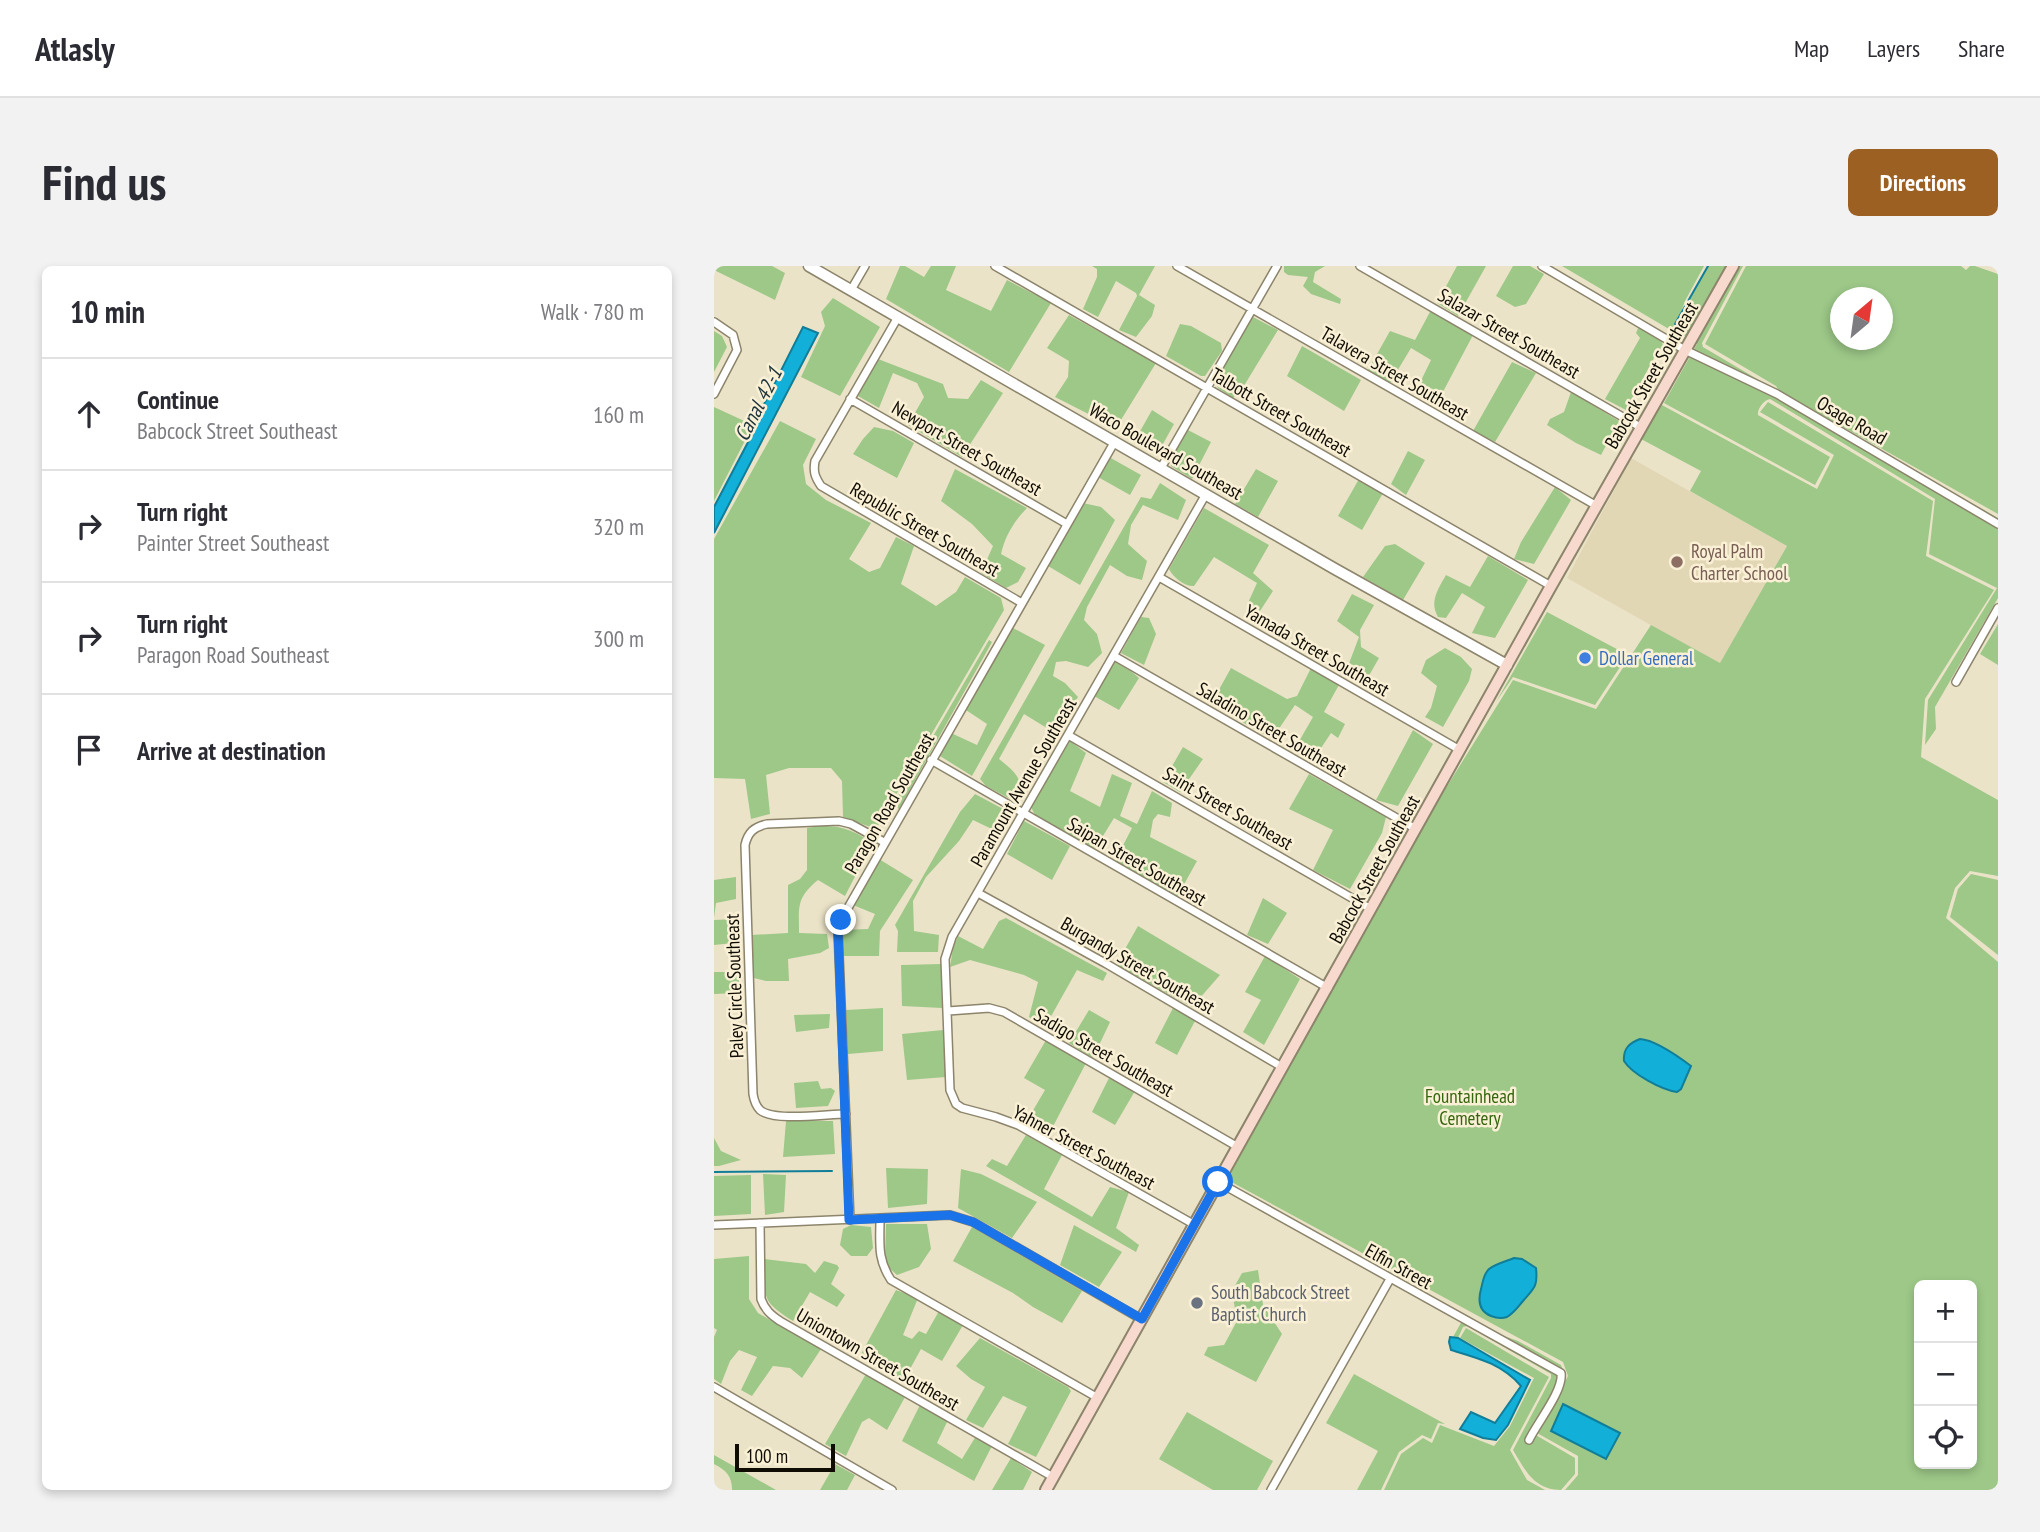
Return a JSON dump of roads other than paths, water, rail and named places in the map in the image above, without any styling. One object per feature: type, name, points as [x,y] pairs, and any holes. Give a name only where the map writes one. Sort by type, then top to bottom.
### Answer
[{"type":"main road","name":"Babcock Street Southeast","points":[[1046,1490],[1733,266]]},
{"type":"street","name":"Waco Boulevard Southeast","points":[[809,266],[1507,665]]},
{"type":"street","points":[[851,290],[865,266]]},
{"type":"street","name":"Talbott Street Southeast","points":[[995,266],[1551,586]]},
{"type":"street","name":"Talavera Street Southeast","points":[[1177,266],[1597,506]]},
{"type":"street","points":[[1161,468],[1277,266]]},
{"type":"street","name":"Salazar Street Southeast","points":[[1360,266],[1642,428]]},
{"type":"street","name":"Osage Road","points":[[1542,266],[1685,350],[1777,394],[1998,524]]},
{"type":"street","points":[[850,399],[898,317]]},
{"type":"street","points":[[714,322],[733,335],[737,349],[714,394]]},
{"type":"street","name":"Republic Street Southeast","points":[[850,399],[815,461],[813,471],[821,486],[1022,603]]},
{"type":"street","name":"Newport Street Southeast","points":[[850,399],[1068,524]]},
{"type":"street","name":"Paragon Road Southeast","points":[[849,1220],[838,931],[845,911],[884,842],[1115,441]]},
{"type":"street","name":"Paramount Avenue Southeast","points":[[956,1104],[950,1090],[945,959],[952,937],[1206,494]]},
{"type":"street","name":"Yamada Street Southeast","points":[[1159,577],[1460,750]]},
{"type":"street","points":[[1956,682],[1998,608]]},
{"type":"street","name":"Saladino Street Southeast","points":[[1114,656],[1416,829]]},
{"type":"street","name":"Saint Street Southeast","points":[[1068,735],[1371,909]]},
{"type":"street","name":"Saipan Street Southeast","points":[[931,760],[1328,988]]},
{"type":"street","name":"Paley Circle Southeast","points":[[846,1114],[774,1116],[761,1110],[755,1103],[745,845],[751,831],[758,826],[839,821],[884,842]]},
{"type":"street","name":"Burgandy Street Southeast","points":[[978,893],[1105,962],[1282,1067]]},
{"type":"street","name":"Sadigo Street Southeast","points":[[948,1011],[989,1008],[1004,1013],[1238,1147]]},
{"type":"street","name":"Yahner Street Southeast","points":[[956,1104],[1018,1125],[1195,1225]]},
{"type":"street","name":"Elfin Street","points":[[1218,1182],[1561,1373],[1562,1378],[1530,1440]]},
{"type":"street","points":[[714,1225],[950,1215],[973,1222],[1142,1319]]},
{"type":"street","points":[[880,1219],[883,1268],[891,1280],[1098,1398]]},
{"type":"street","name":"Uniontown Street Southeast","points":[[760,1223],[761,1299],[769,1313],[1053,1477]]},
{"type":"street","points":[[1271,1490],[1390,1279]]},
{"type":"street","points":[[714,1387],[892,1490]]},
{"type":"water","points":[[803,327],[818,333],[714,533],[714,507],[756,427],[755,422]]},
{"type":"water","points":[[1640,1039],[1660,1046],[1691,1066],[1681,1089],[1677,1092],[1664,1088],[1648,1081],[1628,1066],[1624,1061],[1626,1050]]},
{"type":"water","points":[[1514,1258],[1522,1259],[1536,1268],[1534,1287],[1518,1308],[1507,1317],[1491,1316],[1484,1311],[1479,1301],[1484,1276],[1492,1267]]},
{"type":"water","points":[[1450,1337],[1458,1338],[1530,1380],[1508,1425],[1496,1440],[1460,1429],[1471,1412],[1495,1423],[1521,1386],[1498,1367],[1451,1350]]},
{"type":"water","points":[[1563,1404],[1620,1433],[1606,1459],[1551,1431]]},
{"type":"waterway","points":[[1675,324],[1708,266]]},
{"type":"waterway","points":[[714,1172],[832,1171]]},
{"type":"place","name":"Royal Palm Charter School","points":[[1677,562]]},
{"type":"place","name":"Dollar General","points":[[1585,658]]},
{"type":"place","name":"South Babcock Street Baptist Church","points":[[1197,1303]]},
{"type":"water label","name":"Canal 42-1","points":[[758,404]]},
{"type":"park label","name":"Fountainhead Cemetery","points":[[1470,1107]]}]
